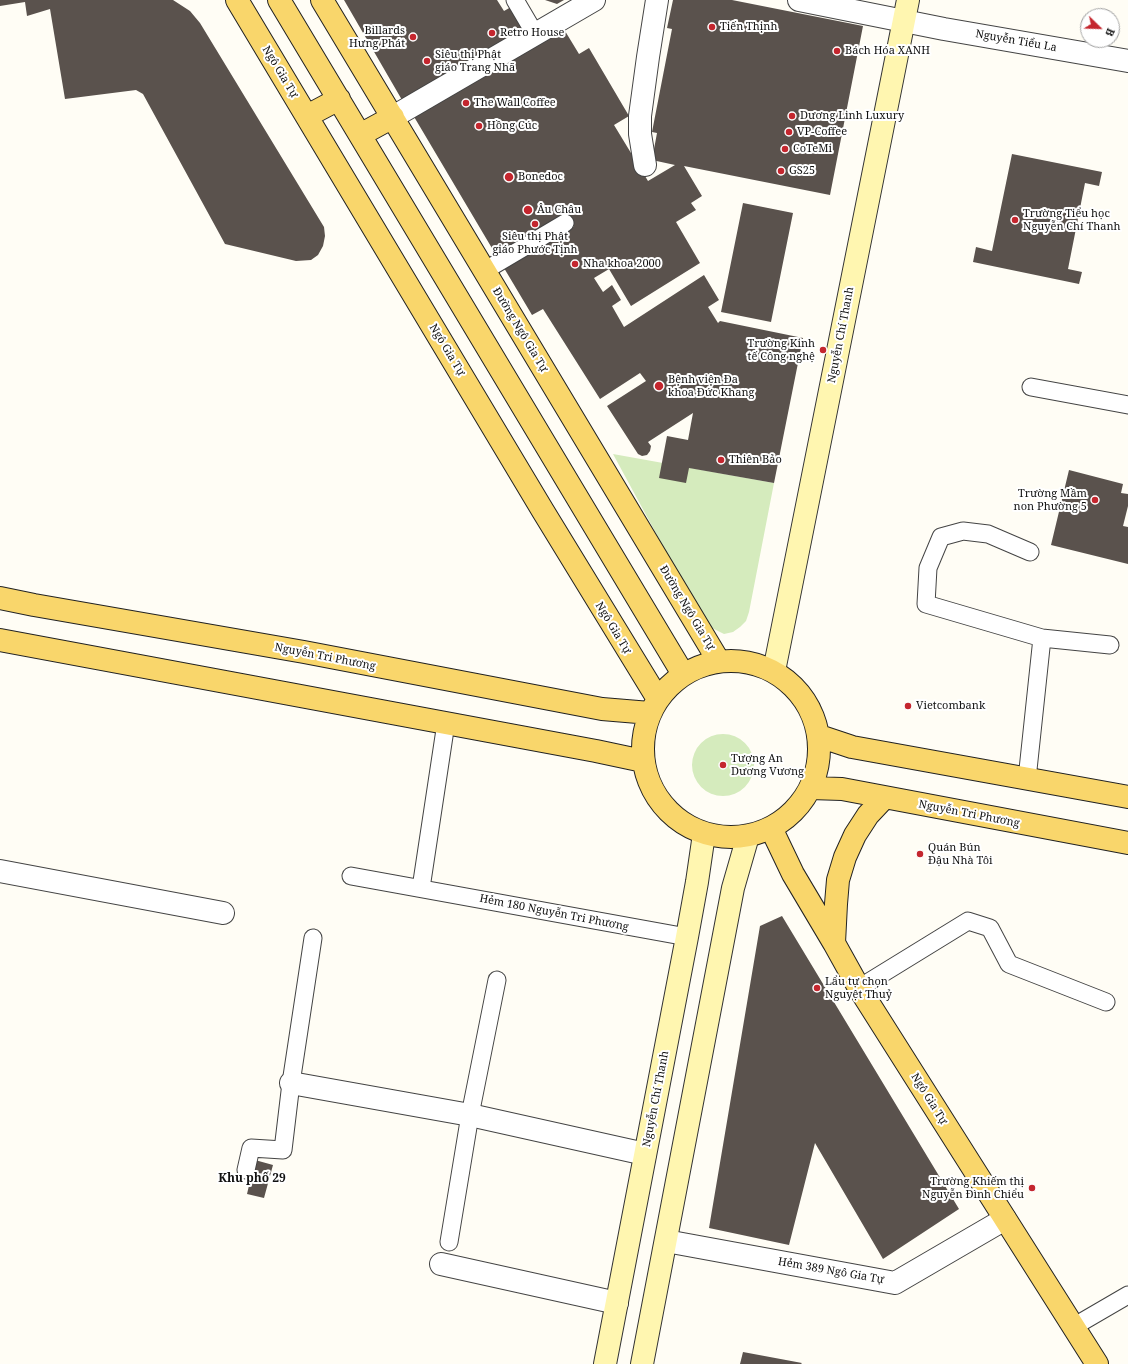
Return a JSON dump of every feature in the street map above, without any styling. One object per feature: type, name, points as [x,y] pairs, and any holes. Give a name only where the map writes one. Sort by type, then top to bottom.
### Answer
[{"type":"main road","name":"Ngô Gia Tự","points":[[237,0],[555,531],[654,706]]},
{"type":"main road","points":[[279,0],[683,674]]},
{"type":"main road","name":"Đường Ngô Gia Tự","points":[[322,0],[718,660]]},
{"type":"main road","name":"Nguyễn Chí Thanh","points":[[774,671],[906,10]]},
{"type":"main road","points":[[307,116],[339,99]]},
{"type":"main road","points":[[360,135],[392,117]]},
{"type":"main road","name":"Nguyễn Tri Phương","points":[[0,598],[304,652],[602,709],[654,706]]},
{"type":"main road","points":[[0,640],[643,761]]},
{"type":"main road","points":[[718,660],[748,662],[765,666],[774,671],[791,683],[804,698],[814,716],[818,736],[818,762],[810,788],[793,812],[786,819],[771,828],[748,836],[722,837],[704,834],[682,823],[663,806],[650,785],[643,761],[643,737],[654,706],[671,684],[696,666],[718,660]]},
{"type":"main road","points":[[818,736],[852,747],[1128,797]]},
{"type":"main road","name":"Nguyễn Tri Phương","points":[[810,788],[842,789],[1128,844]]},
{"type":"main road","points":[[834,943],[838,880],[845,857],[855,835],[868,815],[884,798]]},
{"type":"main road","name":"Ngô Gia Tự","points":[[771,828],[793,874],[859,988],[1097,1364]]},
{"type":"main road","name":"Nguyễn Chí Thanh","points":[[605,1364],[687,938],[704,834]]},
{"type":"main road","points":[[642,1364],[733,888],[748,836]]},
{"type":"street","points":[[392,117],[594,0]]},
{"type":"street","points":[[645,165],[640,134],[640,116],[657,0]]},
{"type":"street","name":"Nguyễn Tiểu La","points":[[799,0],[906,10],[1128,61]]},
{"type":"street","points":[[0,871],[223,913]]},
{"type":"street","points":[[291,1083],[470,1115],[645,1154]]},
{"type":"street","name":"Hẻm 389 Ngô Gia Tự","points":[[666,1240],[895,1283],[1005,1219]]},
{"type":"street","points":[[441,1264],[617,1303]]},
{"type":"lane","points":[[515,0],[535,34]]},
{"type":"lane","points":[[484,271],[565,223]]},
{"type":"lane","points":[[1031,387],[1128,405]]},
{"type":"lane","points":[[1030,552],[988,534],[962,531],[941,537],[928,568],[926,604],[1042,638],[1110,645]]},
{"type":"lane","points":[[1027,779],[1042,638]]},
{"type":"lane","points":[[421,888],[446,723]]},
{"type":"lane","name":"Hẻm 180 Nguyễn Tri Phương","points":[[351,876],[687,938]]},
{"type":"lane","points":[[859,988],[968,921],[990,928],[1009,964],[1106,1002]]},
{"type":"lane","points":[[246,1170],[251,1148],[283,1150],[291,1083],[313,938]]},
{"type":"lane","points":[[449,1242],[470,1115],[497,980]]},
{"type":"lane","points":[[1074,1327],[1128,1295]]},
{"type":"green space","points":[[613,454],[774,483],[749,612],[746,621],[733,632],[724,634],[712,628],[703,620]]},
{"type":"green space","points":[[723,734],[735,736],[745,743],[752,753],[754,765],[752,777],[745,787],[735,794],[723,796],[711,794],[701,787],[694,777],[692,765],[694,753],[701,743],[711,736]]},
{"type":"building","points":[[0,0],[173,0],[190,11],[200,23],[324,227],[325,236],[323,246],[318,255],[311,260],[296,261],[225,244],[143,94],[136,90],[65,99],[50,9],[27,16],[25,2],[0,6]]},
{"type":"building","points":[[344,0],[497,0],[504,11],[511,7],[523,28],[402,100]]},
{"type":"building","points":[[545,0],[564,0],[557,4]]},
{"type":"building","points":[[673,0],[732,0],[863,26],[830,195],[684,166],[702,196],[691,203],[696,210],[676,222],[700,263],[631,306],[609,269],[594,278],[603,292],[612,285],[621,300],[612,306],[624,327],[704,275],[719,300],[708,307],[718,323],[720,321],[803,338],[774,483],[689,468],[686,483],[659,478],[667,436],[688,440],[693,413],[648,442],[651,446],[647,455],[642,456],[638,454],[607,406],[646,381],[640,373],[600,399],[543,309],[532,315],[504,268],[574,226],[567,213],[496,255],[413,115],[562,26],[579,54],[589,48],[629,116],[614,125],[648,181],[675,165],[652,160],[657,133],[652,132],[672,29],[667,28]]},
{"type":"building","points":[[1012,154],[1102,172],[1099,186],[1085,183],[1068,269],[1082,272],[1079,284],[973,262],[976,247],[992,251]]},
{"type":"building","points":[[743,203],[793,213],[771,322],[721,312]]},
{"type":"building","name":"Trường Mầm non Phường 5","points":[[1069,470],[1123,484],[1121,493],[1128,494],[1128,506],[1123,526],[1128,527],[1128,564],[1051,545]]},
{"type":"building","points":[[782,916],[959,1209],[883,1259],[815,1143],[789,1245],[709,1228],[760,926]]},
{"type":"building","points":[[255,1160],[273,1165],[264,1198],[247,1194]]},
{"type":"building","points":[[743,1352],[802,1363],[740,1364]]},
{"type":"place","name":"Tiến Thịnh","points":[[712,27]]},
{"type":"place","name":"Retro House","points":[[492,33]]},
{"type":"place","name":"Billards Hưng Phát","points":[[413,37]]},
{"type":"place","name":"Bách Hóa XANH","points":[[837,51]]},
{"type":"place","name":"Siêu thị Phật giáo Trang Nhã","points":[[427,61]]},
{"type":"place","name":"The Wall Coffee","points":[[466,103]]},
{"type":"place","name":"Dương Linh Luxury","points":[[792,116]]},
{"type":"place","name":"Hồng Cúc","points":[[479,126]]},
{"type":"place","name":"VP-Coffee","points":[[789,132]]},
{"type":"place","name":"CoTeMi","points":[[785,149]]},
{"type":"place","name":"GS25","points":[[781,171]]},
{"type":"place","name":"Bonedoc","points":[[509,177]]},
{"type":"place","name":"Âu Châu","points":[[528,210]]},
{"type":"place","name":"Trường Tiểu học Nguyễn Chí Thanh","points":[[1015,220]]},
{"type":"place","name":"Siêu thị Phật giáo Phước Tịnh","points":[[535,224]]},
{"type":"place","name":"Nha khoa 2000","points":[[575,264]]},
{"type":"place","name":"Trường Kinh tế Công nghệ","points":[[823,350]]},
{"type":"place","name":"Bệnh viện Đa khoa Đức Khang","points":[[659,386]]},
{"type":"place","name":"Thiên Bảo","points":[[721,460]]},
{"type":"place","name":"Trường Mầm non Phường 5","points":[[1095,500]]},
{"type":"place","name":"Vietcombank","points":[[908,706]]},
{"type":"place","name":"Tượng An Dương Vương","points":[[723,765]]},
{"type":"place","name":"Quán Bún Đậu Nhà Tôi","points":[[920,854]]},
{"type":"place","name":"Lẩu tự chọn Nguyệt Thuỷ","points":[[817,988]]},
{"type":"place","name":"Trường Khiếm thị Nguyễn Đình Chiểu","points":[[1032,1188]]},
{"type":"district","name":"Khu phố 29","points":[[252,1179]]}]
